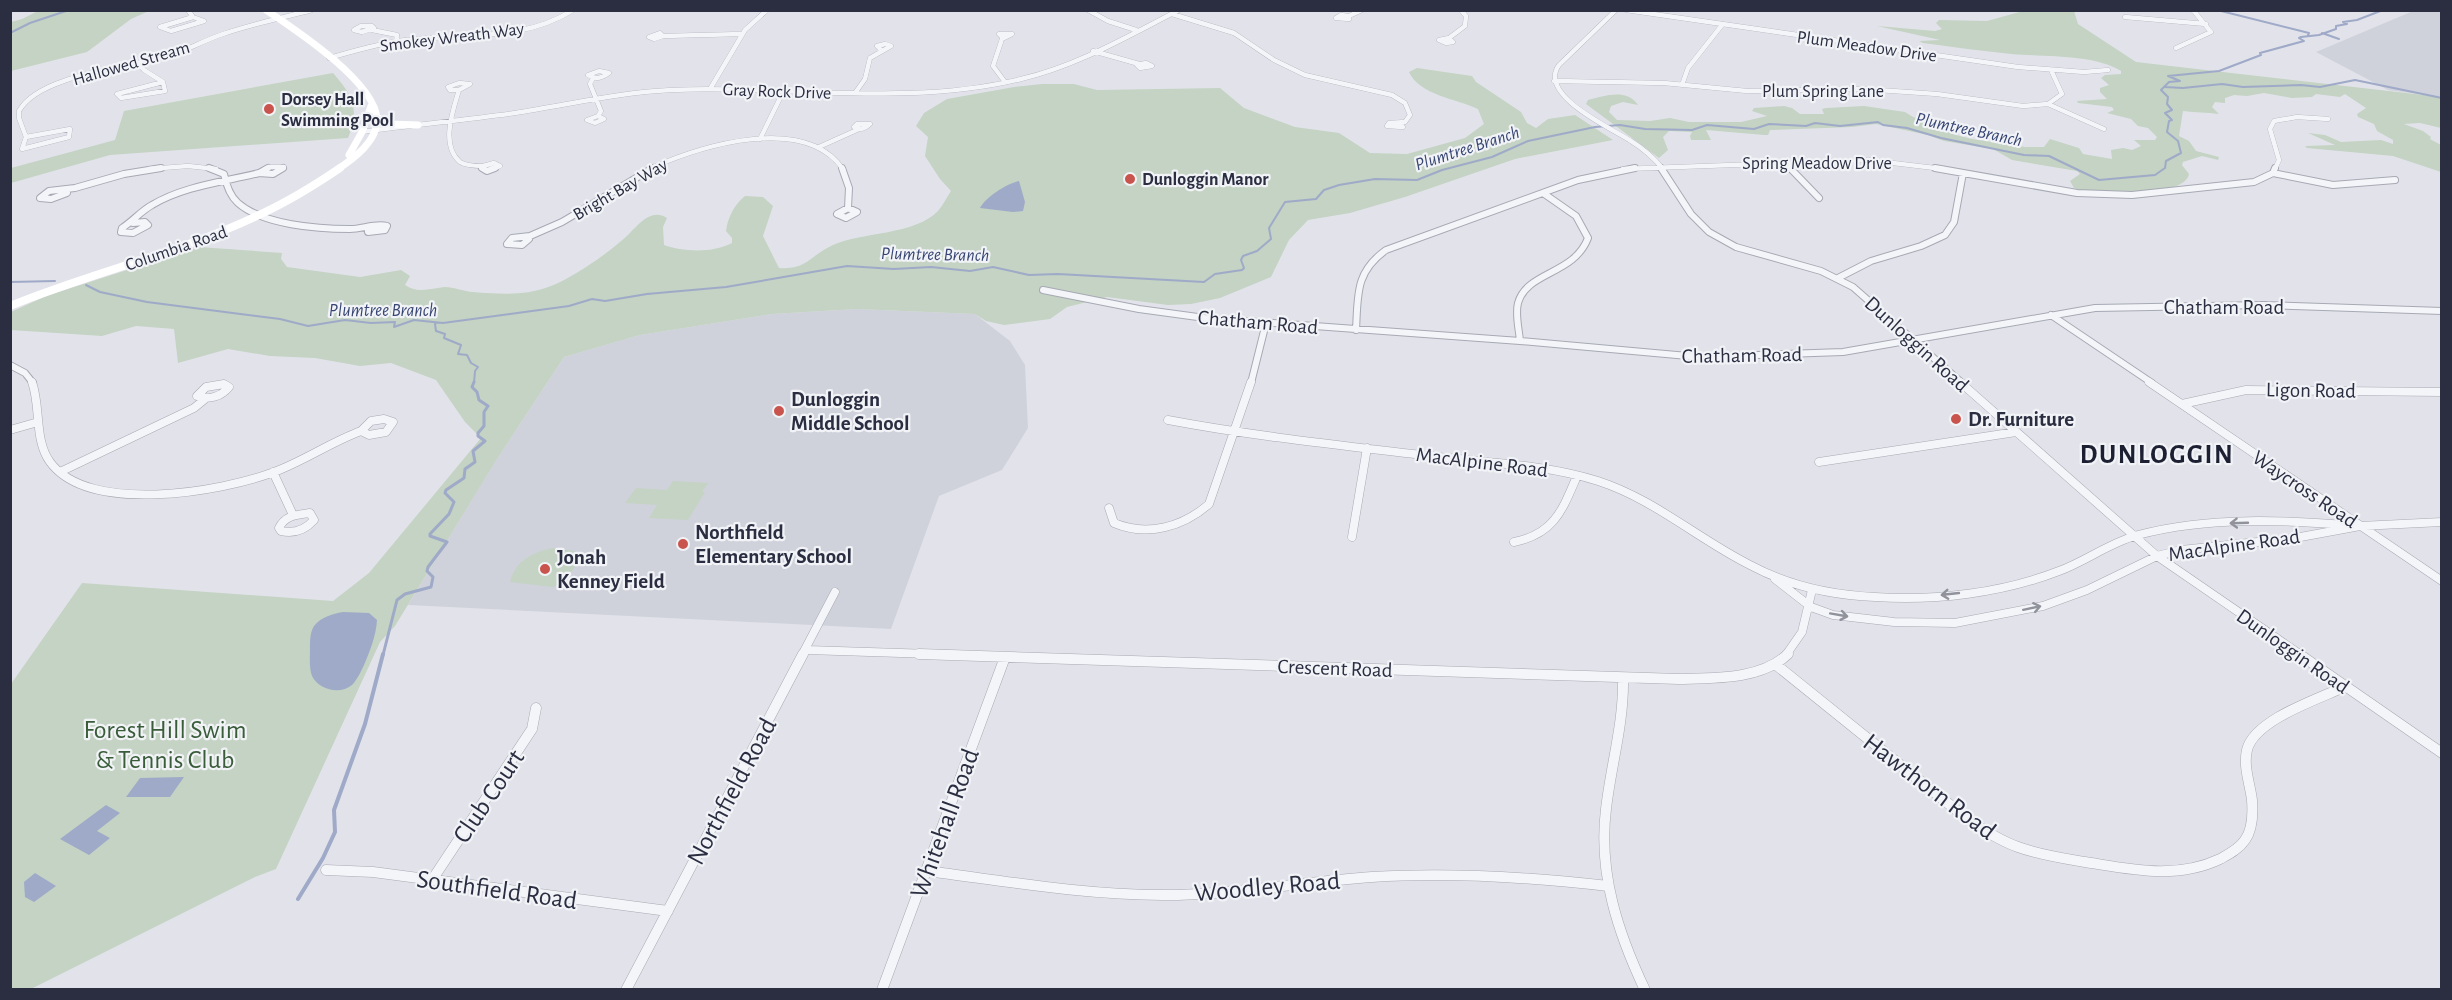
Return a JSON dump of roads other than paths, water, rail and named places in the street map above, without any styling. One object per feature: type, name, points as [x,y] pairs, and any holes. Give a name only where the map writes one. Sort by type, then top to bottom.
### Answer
[{"type":"street","points":[[188,10],[193,17],[204,21],[171,31],[160,27],[193,17]]},
{"type":"street","points":[[266,10],[360,84],[377,117],[389,124],[418,125]]},
{"type":"street","name":"Hallowed Stream","points":[[26,137],[17,115],[22,106],[31,98],[74,78],[171,55],[224,33],[312,10]]},
{"type":"street","name":"Smokey Wreath Way","points":[[329,58],[396,42],[512,31],[549,23],[573,10]]},
{"type":"street","points":[[710,89],[742,34],[767,10]]},
{"type":"street","points":[[1088,10],[1107,21],[1137,30]]},
{"type":"street","name":"Gray Rock Drive","points":[[362,132],[660,90],[937,92],[1005,82],[1042,72],[1093,51],[1179,10]]},
{"type":"street","points":[[1349,16],[1362,10]]},
{"type":"street","points":[[1449,38],[1466,22],[1466,16],[1461,10]]},
{"type":"street","points":[[1554,81],[1556,66],[1616,10]]},
{"type":"street","name":"Plum Meadow Drive","points":[[1626,10],[2051,70],[2094,72],[2108,70]]},
{"type":"street","points":[[2176,48],[2210,33],[2211,30],[2193,10]]},
{"type":"street","points":[[1172,14],[1234,33],[1274,60],[1305,75],[1392,95],[1405,103],[1410,111],[1408,120],[1400,123]]},
{"type":"street","points":[[2125,17],[2206,24]]},
{"type":"street","points":[[1682,84],[1688,68],[1722,25]]},
{"type":"street","points":[[372,30],[394,33],[397,35],[396,42]]},
{"type":"street","points":[[663,36],[742,34]]},
{"type":"street","points":[[1003,38],[992,65],[994,72],[1005,82]]},
{"type":"street","points":[[855,93],[865,79],[867,61],[881,50]]},
{"type":"street","points":[[1093,51],[1139,64]]},
{"type":"street","points":[[138,63],[144,70],[163,82],[166,86],[165,91],[121,98],[117,94],[163,82]]},
{"type":"street","points":[[2048,104],[2062,94],[2051,70]]},
{"type":"street","points":[[593,78],[590,84],[601,111],[598,116]]},
{"type":"street","name":"Plum Spring Lane","points":[[1554,81],[1682,84],[1747,91],[1870,89],[1955,96],[2011,105],[2048,104]]},
{"type":"street","name":"Dunloggin Road","points":[[1554,81],[1567,97],[1602,124],[1646,152],[1660,166],[1698,224],[1713,236],[1733,246],[1817,269],[1838,278],[1860,292],[1910,340],[2157,556],[2442,753]]},
{"type":"street","points":[[459,90],[448,133],[456,158],[467,165],[483,166]]},
{"type":"street","points":[[760,139],[783,92]]},
{"type":"street","points":[[2048,104],[2104,129]]},
{"type":"street","name":"Columbia Road","points":[[333,173],[353,149],[362,132],[370,106]]},
{"type":"street","name":"Columbia Road","points":[[10,306],[55,288],[202,240],[262,215],[303,194],[333,173],[362,148],[374,131],[377,117]]},
{"type":"street","points":[[2328,119],[2287,118],[2279,119],[2270,125],[2279,160],[2274,173],[2333,185],[2395,180]]},
{"type":"street","points":[[70,129],[69,137],[22,149],[26,137],[70,129]]},
{"type":"street","points":[[819,147],[859,129]]},
{"type":"street","name":"Bright Bay Way","points":[[527,237],[586,210],[636,176],[665,162],[716,146],[760,139],[791,141],[819,147]]},
{"type":"street","points":[[819,147],[833,157],[847,178],[851,192],[848,208]]},
{"type":"street","name":"Spring Meadow Drive","points":[[1356,330],[1360,278],[1369,263],[1382,251],[1542,193],[1615,170],[1660,166],[1868,159],[2068,192],[2121,195],[2254,182],[2274,173]]},
{"type":"street","points":[[1784,161],[1820,198]]},
{"type":"street","points":[[67,190],[128,173],[185,167],[216,169],[224,174],[238,203],[262,215],[322,227],[368,228]]},
{"type":"street","points":[[133,223],[142,211],[164,198],[259,173]]},
{"type":"street","points":[[1838,278],[1871,261],[1931,243],[1945,235],[1954,222],[1963,173]]},
{"type":"street","points":[[1521,341],[1517,310],[1520,297],[1531,285],[1574,260],[1582,253],[1588,238],[1577,216],[1542,193]]},
{"type":"street","name":"Chatham Road","points":[[1043,290],[1175,315],[1701,357],[1834,353],[2095,308],[2235,305],[2442,311]]},
{"type":"street","name":"Waycross Road","points":[[2051,315],[2442,580]]},
{"type":"street","points":[[1108,508],[1114,523],[1132,529],[1167,526],[1195,516],[1209,504],[1250,386],[1266,323]]},
{"type":"street","points":[[10,365],[27,374],[33,382],[38,422],[45,453],[50,462],[60,472],[85,485],[141,494],[209,489],[273,472],[361,431]]},
{"type":"street","name":"Ligon Road","points":[[2181,404],[2246,390],[2442,392]]},
{"type":"street","points":[[60,472],[194,408],[205,399]]},
{"type":"street","name":"MacAlpine Road","points":[[1168,420],[1234,432],[1520,466],[1577,476],[1625,491],[1772,576],[1811,608],[1833,615],[1894,622],[1956,623],[1985,619],[2067,598],[2157,556],[2212,546],[2295,538],[2360,526]]},
{"type":"street","points":[[10,430],[38,422]]},
{"type":"street","points":[[1819,462],[2016,432]]},
{"type":"street","points":[[1352,537],[1367,448]]},
{"type":"street","points":[[273,472],[293,515]]},
{"type":"street","points":[[1514,542],[1546,531],[1563,510],[1577,476]]},
{"type":"street","name":"MacAlpine Road","points":[[1772,576],[1812,590],[1884,598],[1964,593],[2044,577],[2134,536],[2159,530],[2235,523],[2320,523],[2360,526],[2442,522]]},
{"type":"street","points":[[1775,664],[1800,637],[1811,608],[1812,590]]},
{"type":"street","name":"Northfield Road","points":[[626,990],[807,650],[835,592]]},
{"type":"street","name":"Crescent Road","points":[[807,650],[1623,678],[1697,678],[1728,675],[1775,664]]},
{"type":"street","name":"Whitehall Road","points":[[882,990],[1005,657]]},
{"type":"street","name":"Hawthorn Road","points":[[1775,664],[1970,821],[1994,837],[2018,848],[2044,854],[2146,872],[2170,873],[2195,870],[2216,862],[2236,850],[2248,835],[2252,804],[2246,765],[2247,748],[2253,737],[2282,716],[2344,687]]},
{"type":"street","points":[[1623,678],[1623,721],[1605,813],[1608,886],[1635,970],[1646,990]]},
{"type":"street","name":"Club Court","points":[[432,880],[522,745],[531,729],[536,708]]},
{"type":"street","name":"Southfield Road","points":[[326,870],[373,872],[668,911]]},
{"type":"street","name":"Woodley Road","points":[[927,871],[1094,891],[1142,894],[1194,894],[1372,876],[1442,874],[1497,874],[1608,886]]},
{"type":"water","points":[[1019,181],[1025,202],[1023,211],[980,208],[997,192]]},
{"type":"water","points":[[343,612],[369,613],[377,620],[374,638],[356,681],[342,690],[330,690],[320,685],[312,676],[310,670],[311,634],[314,626],[320,620]]},
{"type":"water","points":[[184,777],[170,797],[126,797],[140,778]]},
{"type":"water","points":[[106,805],[120,813],[97,831],[110,838],[89,855],[60,839]]},
{"type":"water","points":[[35,873],[56,886],[34,902],[25,897],[24,882]]},
{"type":"waterway","points":[[10,33],[30,23],[69,10]]},
{"type":"waterway","points":[[2217,10],[2309,33],[2308,35]]},
{"type":"waterway","name":"Plumtree Branch","points":[[2323,33],[2336,29],[2336,26],[2347,24],[2343,22],[2357,20],[2383,10]]},
{"type":"waterway","name":"Plumtree Branch","points":[[86,285],[100,292],[147,302],[280,319],[308,326],[345,320],[371,323],[395,322],[394,327],[414,320],[443,323],[569,306],[592,299],[605,301],[647,294],[726,287],[847,266],[894,269],[931,267],[970,271],[993,267],[1029,275],[1058,274],[1204,282],[1215,274],[1242,270],[1244,268],[1241,260],[1243,256],[1257,251],[1271,239],[1269,228],[1285,202],[1316,199],[1324,190],[1339,185],[1375,179],[1417,180],[1442,170],[1492,157],[1528,141],[1595,127],[1620,125],[1645,129],[1692,130],[1707,125],[1754,129],[1769,124],[1806,126],[1815,123],[1840,126],[1878,122],[1883,125],[1907,128],[1941,138],[2024,155],[2049,156],[2099,180],[2155,175],[2165,168],[2166,161],[2181,153],[2178,141],[2167,132],[2169,121],[2172,120],[2165,113],[2172,110],[2167,104],[2168,97],[2161,90],[2169,82],[2180,81],[2168,76],[2219,71],[2261,55],[2260,53],[2304,41],[2299,38],[2301,37],[2323,33]]},
{"type":"waterway","points":[[2323,33],[2339,39]]},
{"type":"waterway","points":[[2165,87],[2183,88],[2222,84],[2243,87],[2301,85],[2320,87],[2355,80],[2442,98]]},
{"type":"waterway","name":"Plumtree Branch","points":[[10,282],[55,281]]},
{"type":"waterway","points":[[435,324],[436,331],[445,334],[444,338],[461,345],[458,354],[467,355],[471,363],[478,367],[475,371],[474,383]]},
{"type":"waterway","points":[[383,655],[397,600],[405,594],[431,587],[433,577],[427,571],[428,567],[447,542],[430,536],[430,534],[449,514],[454,502],[445,493],[446,490],[464,478],[465,469],[475,462],[473,451],[485,441],[478,436],[478,433],[484,426],[484,412],[488,406],[479,400],[477,392],[472,387],[474,382]]},
{"type":"waterway","points":[[298,899],[323,858],[335,832],[334,810],[365,724],[383,654]]},
{"type":"place","name":"Dorsey Hall Swimming Pool","points":[[269,109]]},
{"type":"place","name":"Dunloggin Manor","points":[[1130,179]]},
{"type":"place","name":"Dunloggin Middle School","points":[[779,411]]},
{"type":"place","name":"Dr. Furniture","points":[[1956,419]]},
{"type":"place","name":"Northfield Elementary School","points":[[683,544]]},
{"type":"place","name":"Jonah Kenney Field","points":[[545,569]]},
{"type":"district","name":"DUNLOGGIN","points":[[2157,454]]},
{"type":"park label","name":"Forest Hill Swim & Tennis Club","points":[[165,744]]}]
